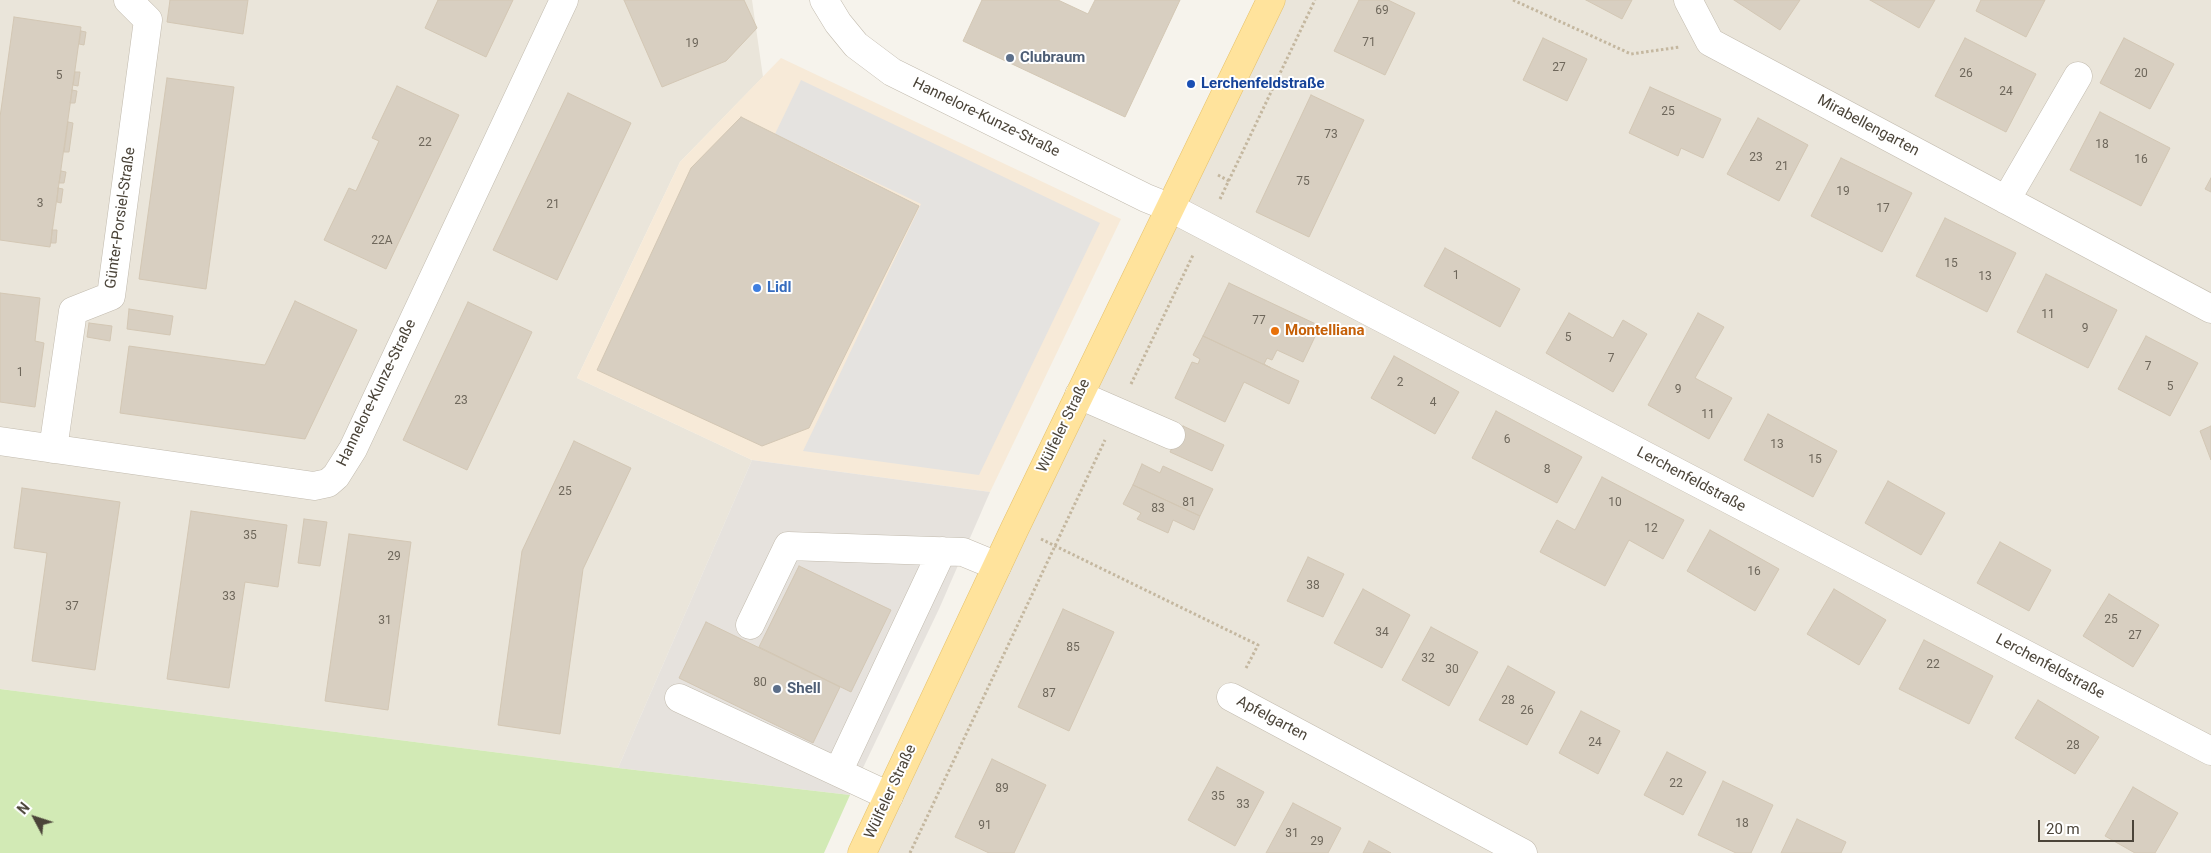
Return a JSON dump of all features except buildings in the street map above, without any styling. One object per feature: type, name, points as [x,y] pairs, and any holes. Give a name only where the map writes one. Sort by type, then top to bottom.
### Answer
[{"type":"main road","name":"Wülfeler Straße","points":[[862,853],[1015,528],[1271,0]]},
{"type":"street","name":"Günter-Porsiel-Straße","points":[[53,449],[73,311],[111,296],[148,20],[128,0]]},
{"type":"street","name":"Hannelore-Kunze-Straße","points":[[0,441],[314,486],[328,483],[336,476],[353,449],[564,0]]},
{"type":"street","name":"Hannelore-Kunze-Straße","points":[[824,0],[838,23],[856,46],[892,72],[1146,198],[1171,208]]},
{"type":"street","points":[[1688,0],[1710,42]]},
{"type":"street","name":"Mirabellengarten","points":[[1710,42],[2211,309]]},
{"type":"street","points":[[2006,200],[2078,76]]},
{"type":"street","name":"Lerchenfeldstraße","points":[[1171,208],[2211,751]]},
{"type":"street","points":[[1079,395],[1171,435]]},
{"type":"street","points":[[750,625],[788,546],[963,552],[997,566]]},
{"type":"street","points":[[838,772],[942,551]]},
{"type":"street","name":"Apfelgarten","points":[[1231,697],[1523,853]]},
{"type":"street","points":[[679,698],[889,796]]},
{"type":"path","points":[[1513,0],[1632,54],[1710,42]]},
{"type":"path","name":"Apfelgarten","points":[[1015,528],[1258,645],[1231,697]]},
{"type":"shaded area","points":[[0,0],[752,0],[763,77],[680,162],[577,378],[752,460],[618,768],[0,689]]},
{"type":"shaded area","points":[[1270,0],[2211,0],[2211,853],[865,853]]},
{"type":"shaded area","points":[[781,58],[1121,219],[990,492],[752,460],[577,378],[680,162]]},
{"type":"shaded area","points":[[801,80],[1100,223],[979,475],[803,451],[921,204],[775,134]]},
{"type":"shaded area","name":"Shell","points":[[752,460],[990,492],[939,609],[850,795],[618,768]]},
{"type":"green space","points":[[0,689],[618,768],[850,795],[824,853],[0,853]]},
{"type":"place","name":"Clubraum","points":[[1010,58]]},
{"type":"place","name":"Lerchenfeldstraße","points":[[1191,84]]},
{"type":"place","name":"Lidl","points":[[757,288]]},
{"type":"place","name":"Montelliana","points":[[1275,331]]},
{"type":"place","name":"Shell","points":[[777,689]]}]
